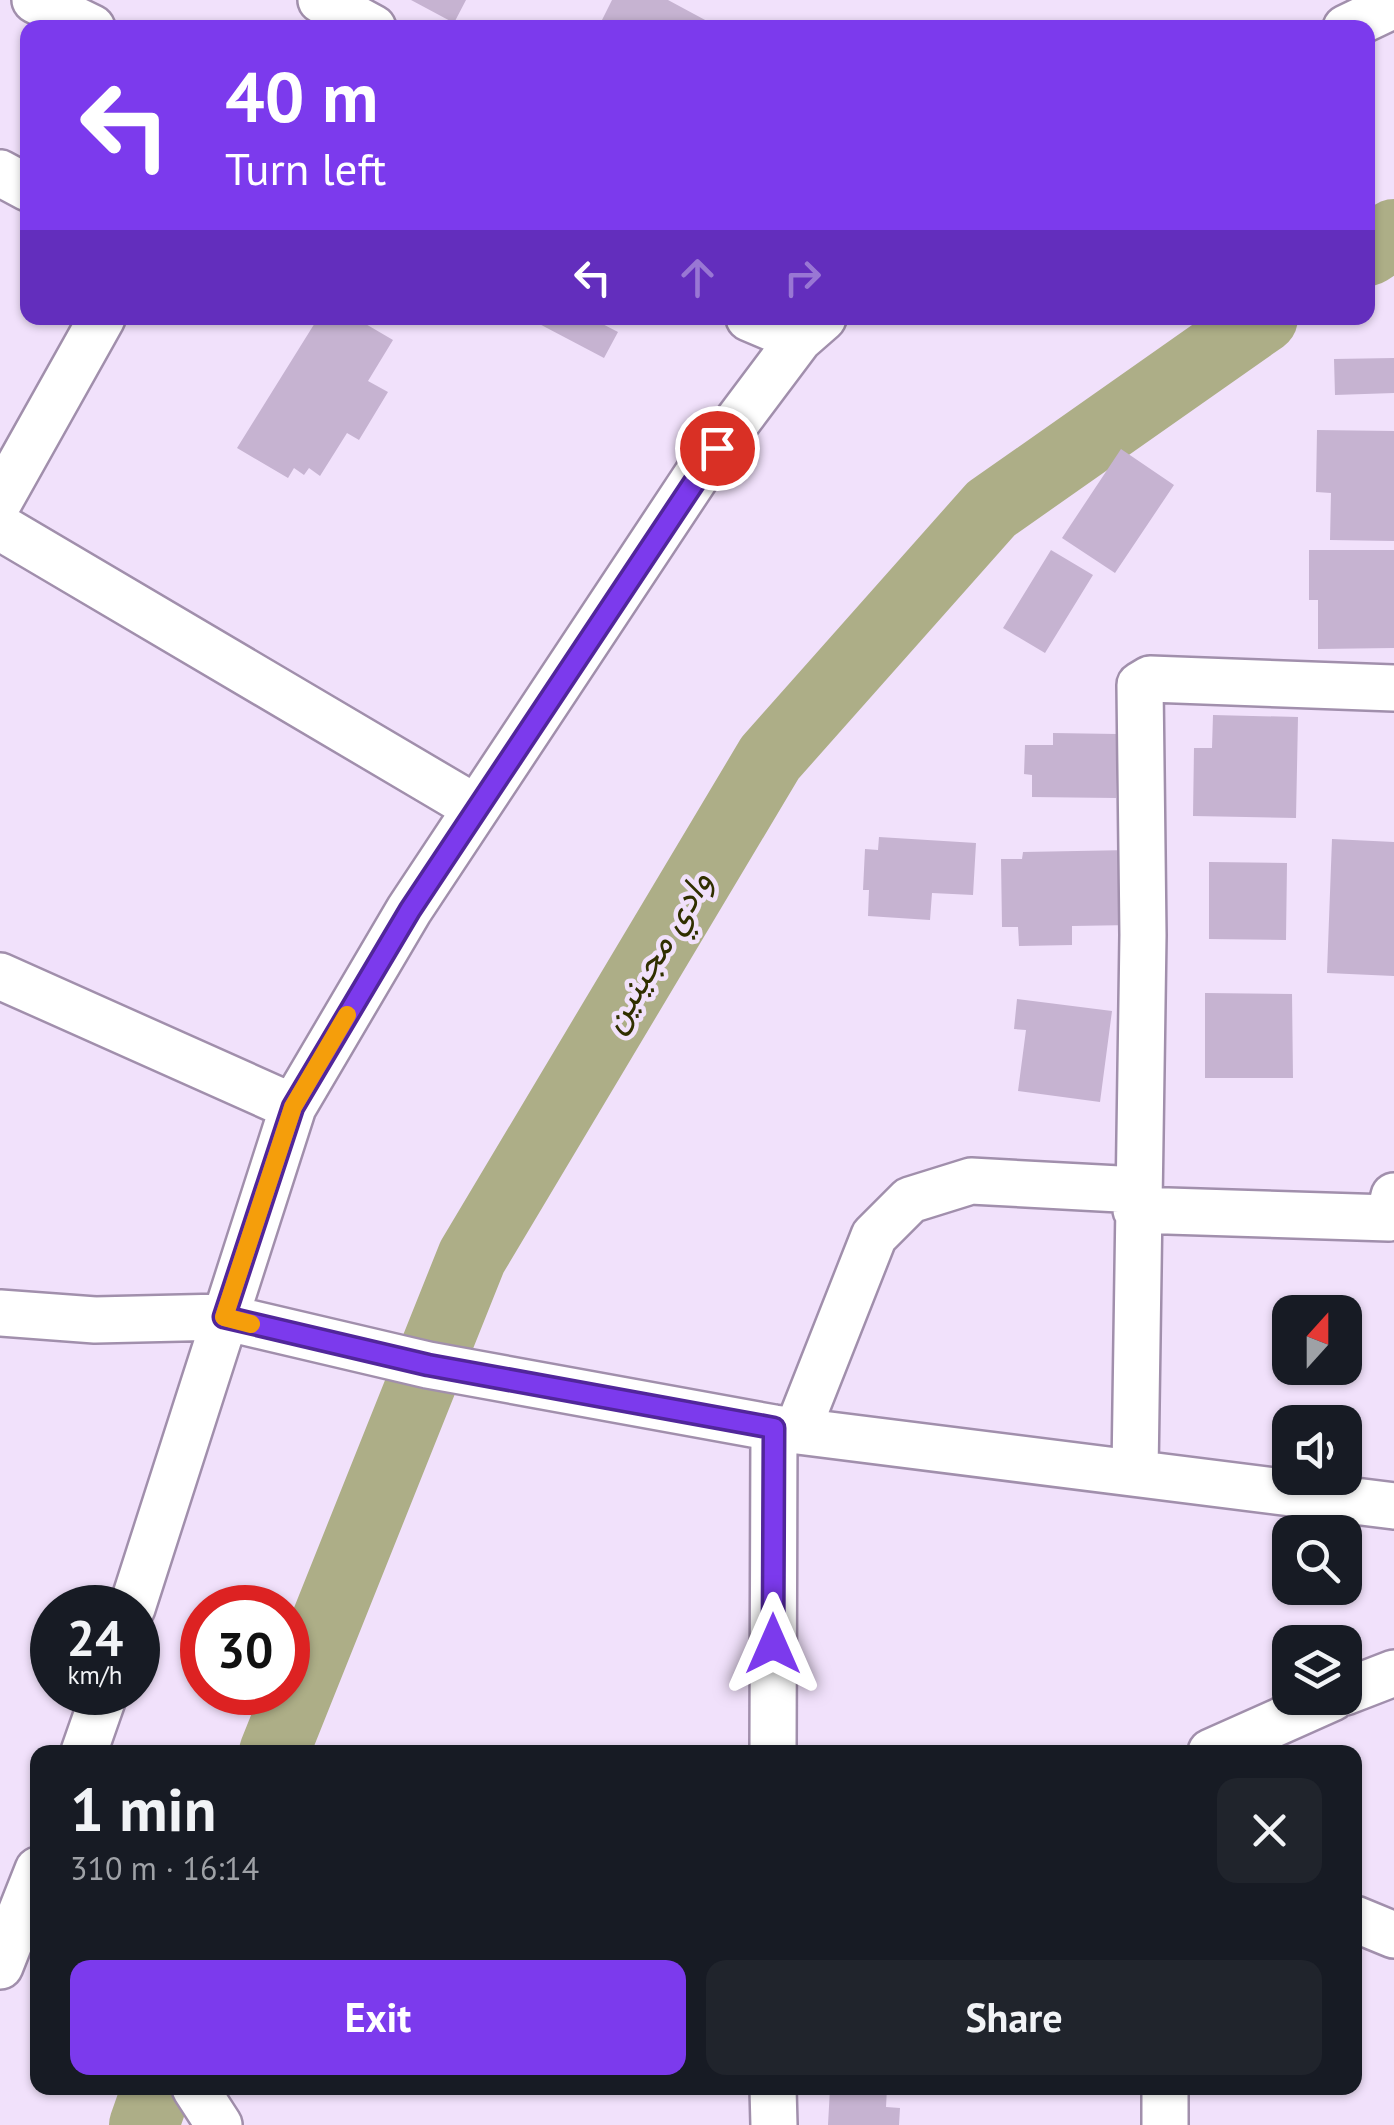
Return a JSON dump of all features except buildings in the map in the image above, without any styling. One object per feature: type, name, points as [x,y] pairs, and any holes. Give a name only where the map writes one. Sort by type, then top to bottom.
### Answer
[{"type":"street","points":[[34,0],[75,20]]},
{"type":"street","points":[[322,0],[358,20]]},
{"type":"street","points":[[1363,20],[1394,5]]},
{"type":"street","points":[[0,500],[98,325]]},
{"type":"street","points":[[139,1585],[293,1107],[410,910],[696,475],[811,328]]},
{"type":"street","points":[[0,527],[476,808]]},
{"type":"street","points":[[1135,1472],[1144,935],[1140,685],[1150,679],[1394,688]]},
{"type":"street","points":[[0,976],[293,1107]]},
{"type":"street","points":[[773,1745],[786,1430],[874,1236],[910,1200],[971,1182],[1137,1200],[1392,1211]]},
{"type":"street","points":[[0,1313],[95,1320],[224,1317],[428,1365],[786,1430],[1394,1506]]},
{"type":"street","points":[[1362,1685],[1394,1673]]},
{"type":"street","points":[[87,1745],[98,1715]]},
{"type":"street","points":[[1226,1745],[1294,1715]]},
{"type":"street","points":[[0,1966],[30,1890]]},
{"type":"street","points":[[1362,1922],[1394,1935]]},
{"type":"street","points":[[200,2095],[219,2125]]},
{"type":"street","points":[[773,2095],[774,2125]]},
{"type":"street","points":[[1164,2095],[1165,2125]]},
{"type":"waterway","name":"وادي مجينين","points":[[1375,246],[1394,234]]},
{"type":"waterway","name":"وادي مجينين","points":[[277,1745],[472,1257],[770,758],[991,509],[1253,325]]},
{"type":"waterway","name":"وادي مجينين","points":[[144,2125],[155,2095]]},
{"type":"slow traffic","points":[[251,1324],[224,1317],[293,1107],[347,1015]]},
{"type":"route","points":[[717,448],[410,910],[293,1107],[224,1317],[428,1365],[774,1428],[773,1644]]}]
